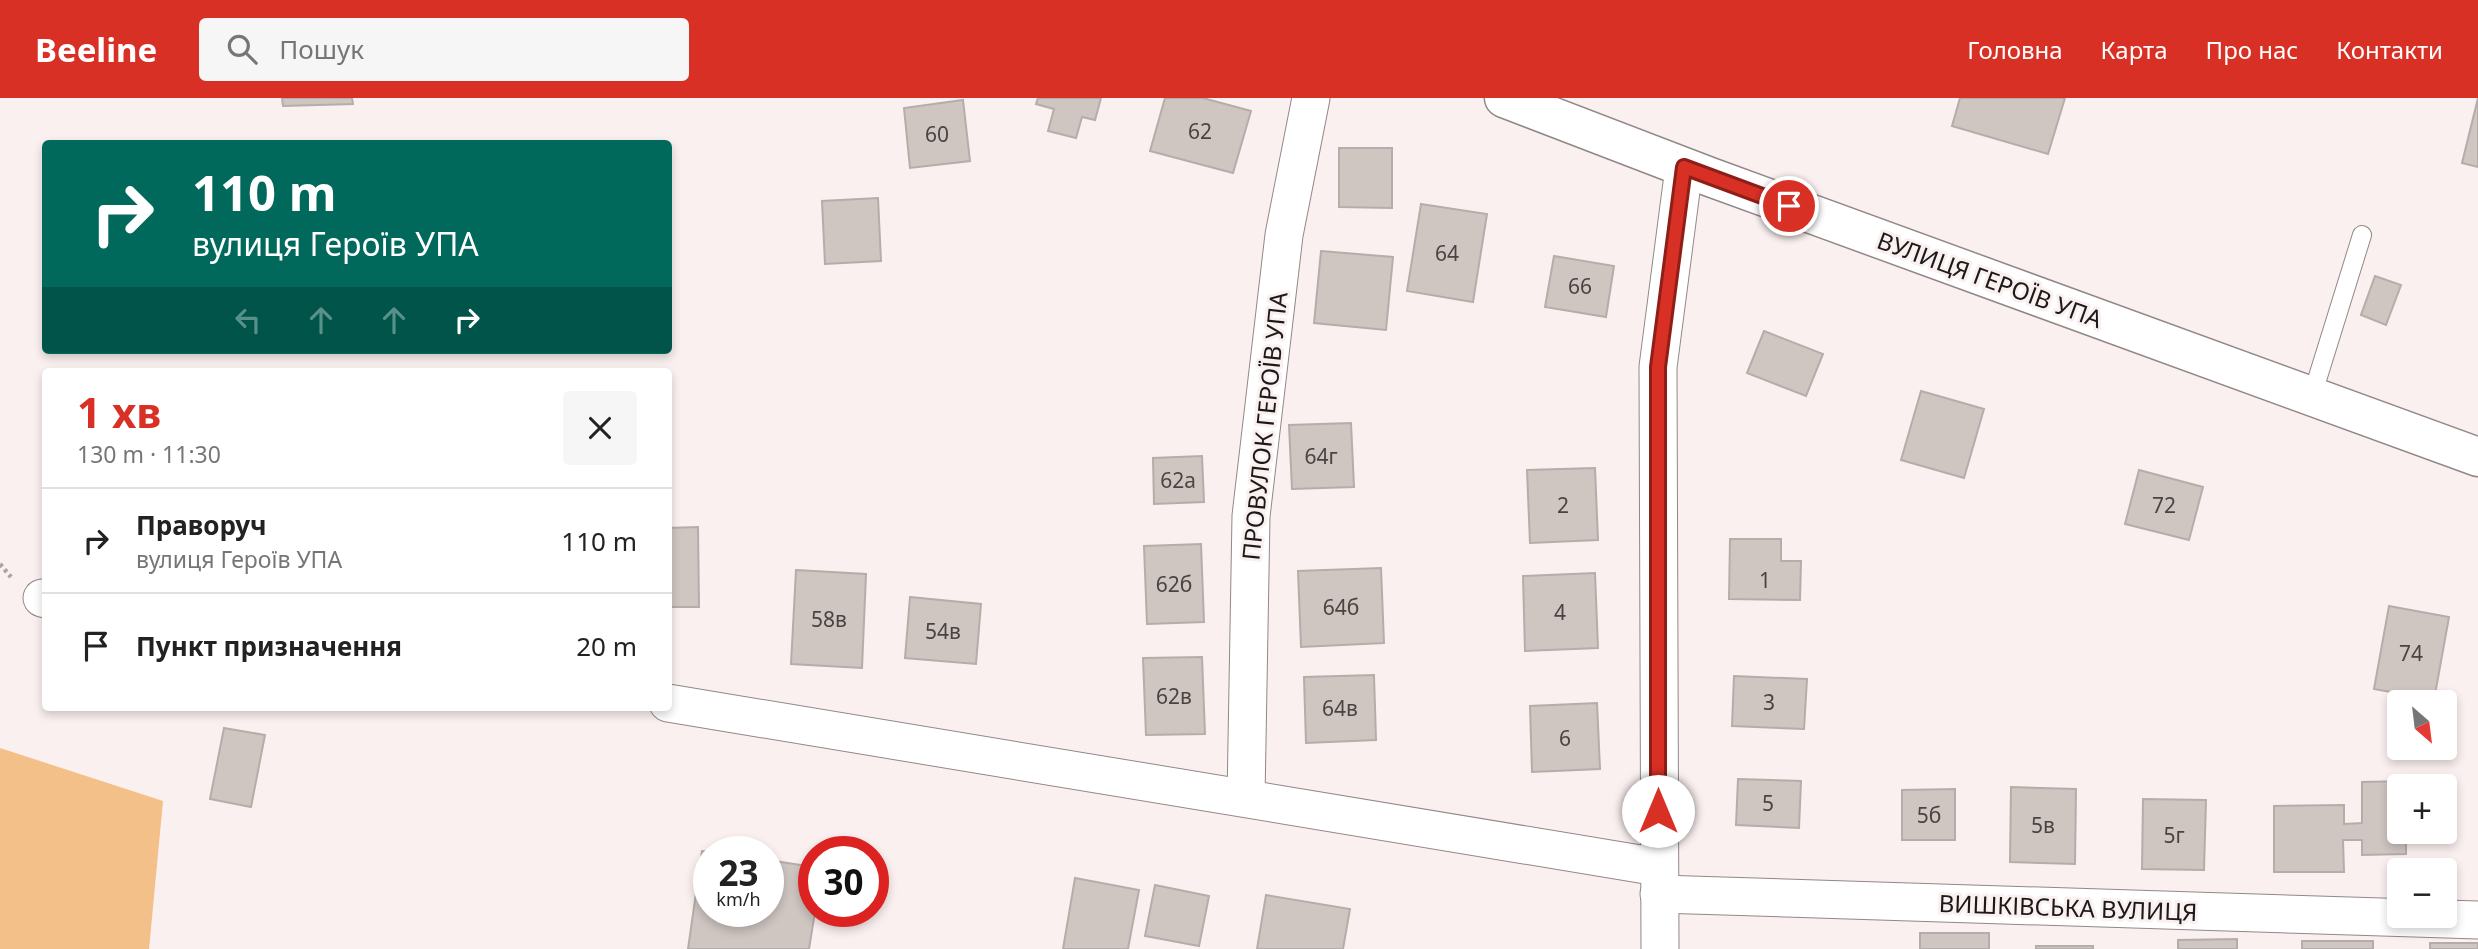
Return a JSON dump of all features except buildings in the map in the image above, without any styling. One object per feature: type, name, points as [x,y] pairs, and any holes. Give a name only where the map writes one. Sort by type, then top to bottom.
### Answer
[{"type":"street","name":"ПРОВУЛОК ГЕРОЇВ УПА","points":[[1246,798],[1251,516],[1284,235],[1311,98]]},
{"type":"street","name":"ВУЛИЦЯ ГЕРОЇВ УПА","points":[[1504,98],[1684,167],[2478,457]]},
{"type":"street","points":[[1660,949],[1658,367],[1684,167]]},
{"type":"street","points":[[672,704],[1246,798],[1659,880]]},
{"type":"street","name":"ВИШКІВСЬКА ВУЛИЦЯ","points":[[1659,880],[2478,920]]},
{"type":"lane","points":[[2312,396],[2362,235]]},
{"type":"shaded area","points":[[0,748],[163,801],[149,949],[0,949]]},
{"type":"route","points":[[1658,811],[1658,367],[1684,167],[1789,206]]}]
